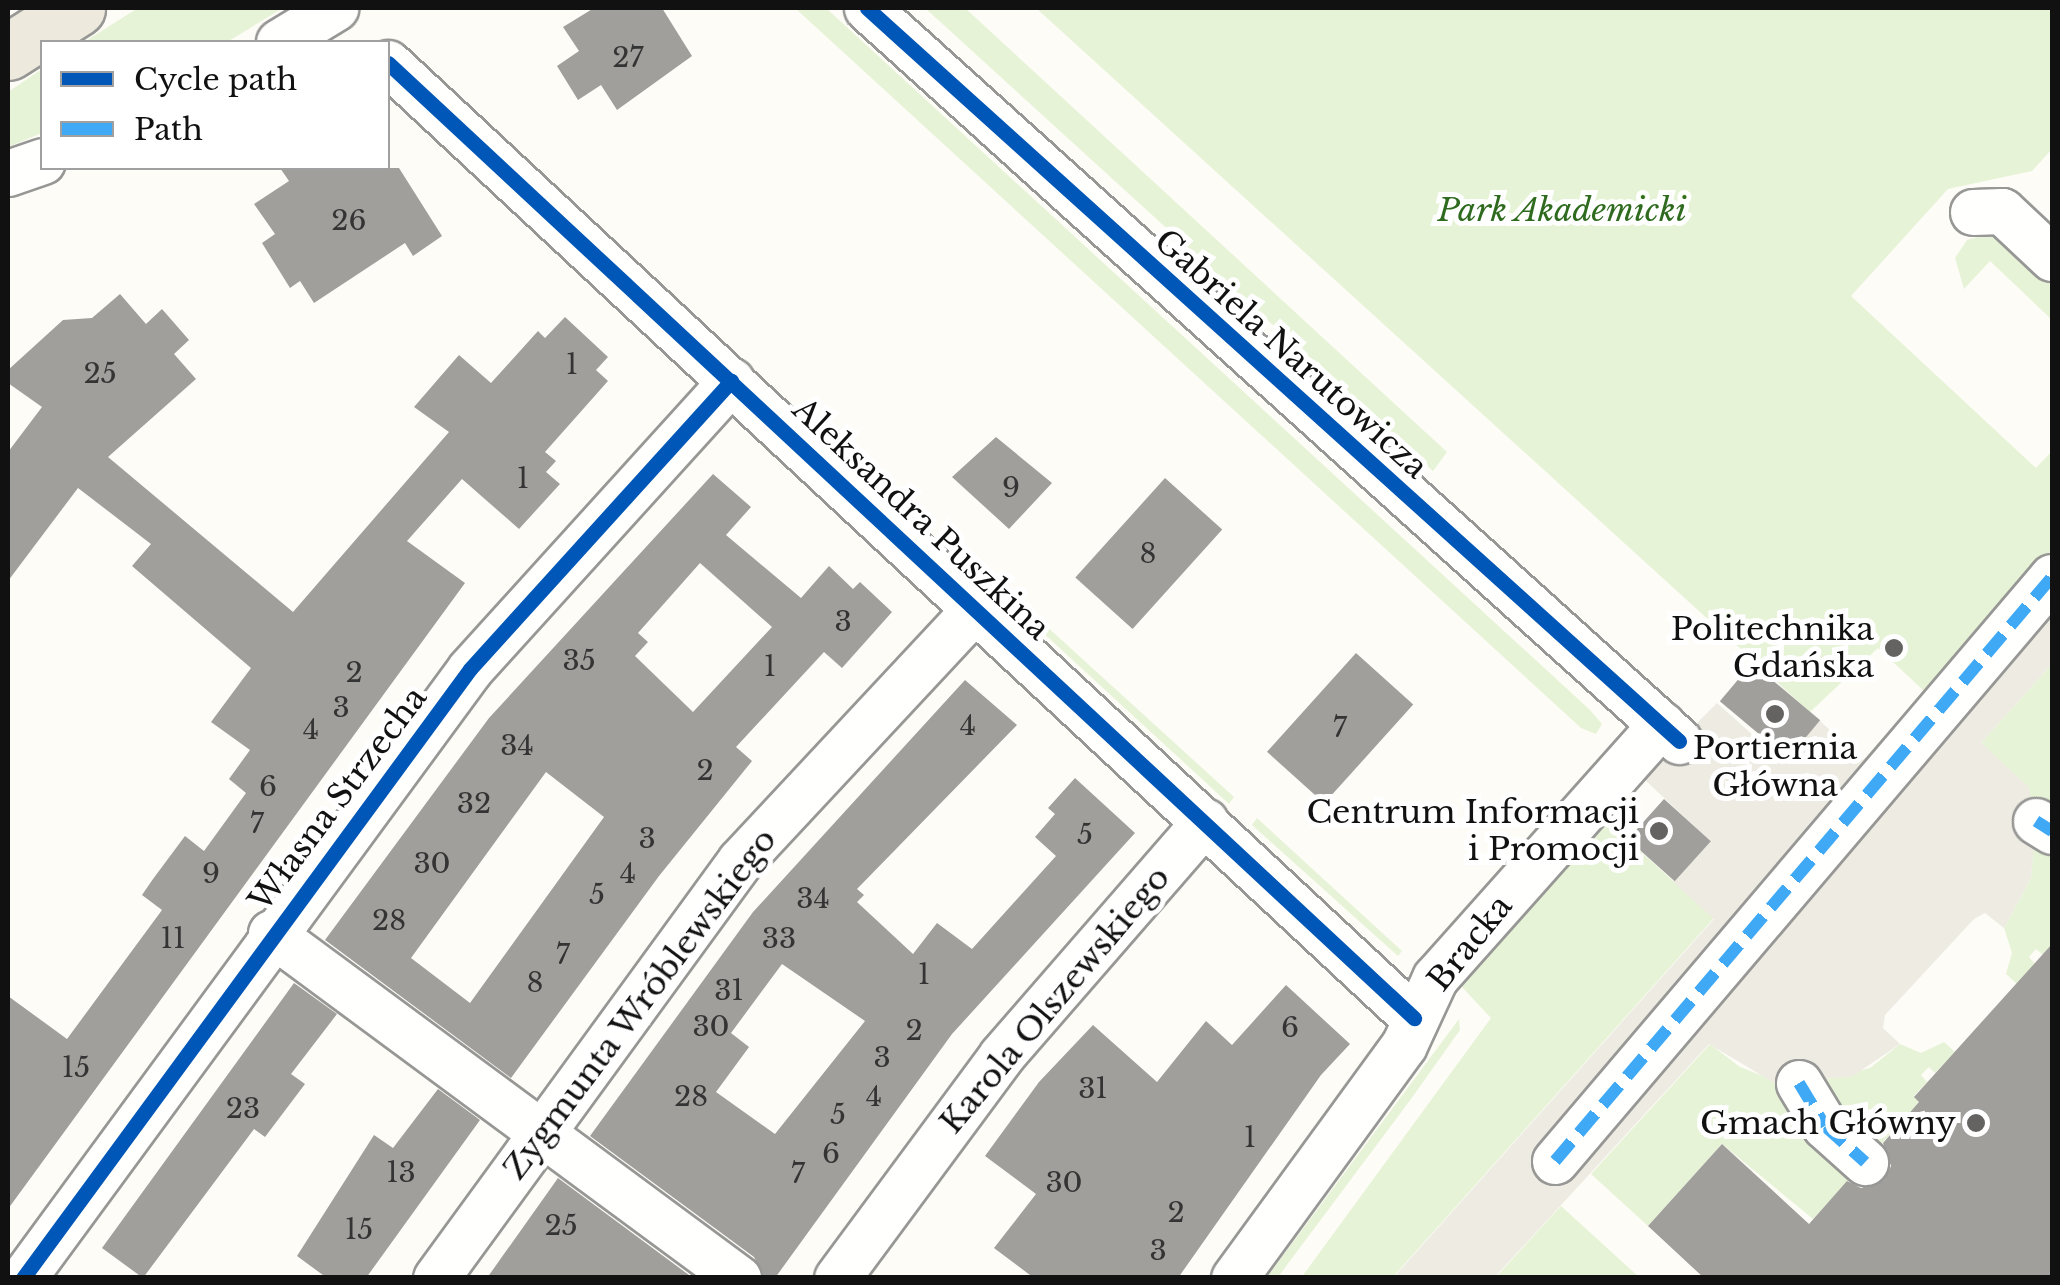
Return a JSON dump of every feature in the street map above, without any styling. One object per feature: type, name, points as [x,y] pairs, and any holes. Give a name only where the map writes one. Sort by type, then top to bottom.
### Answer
[{"type":"main road","points":[[8,52],[77,8]]},
{"type":"street","name":"Gabriela Narutowicza","points":[[867,8],[1670,732]]},
{"type":"street","points":[[282,40],[333,9],[363,40]]},
{"type":"street","name":"Aleksandra Puszkina","points":[[390,66],[977,607],[1414,1018]]},
{"type":"street","points":[[8,173],[40,163]]},
{"type":"street","points":[[1973,212],[2002,211],[2052,258]]},
{"type":"street","name":"Własna Strzecha","points":[[22,1278],[272,932],[470,669],[731,381]]},
{"type":"street","points":[[1555,1161],[2052,578]]},
{"type":"street","name":"Zygmunta Wróblewskiego","points":[[436,1278],[740,862],[977,607]]},
{"type":"street","name":"Bracka","points":[[1234,1278],[1404,1045],[1436,978],[1670,732]]},
{"type":"street","name":"Karola Olszewskiego","points":[[838,1278],[1001,1056],[1205,821]]},
{"type":"street","points":[[272,932],[738,1278]]},
{"type":"street","points":[[1798,1083],[1825,1126],[1866,1162]]},
{"type":"green space","points":[[138,8],[283,8],[230,40],[87,40]]},
{"type":"green space","points":[[795,8],[826,8],[1590,710],[1602,724],[1596,734],[1581,728]]},
{"type":"green space","points":[[925,8],[965,8],[1447,452],[1433,471]]},
{"type":"green space","name":"Park Akademicki","points":[[1036,8],[2052,8],[2052,149],[2032,171],[1948,189],[1851,296],[2036,468],[2052,451],[2052,550],[1925,692],[1878,648],[1810,712]]},
{"type":"green space","points":[[40,70],[40,134],[8,147],[8,92]]},
{"type":"green space","points":[[1984,235],[2002,238],[2052,284],[2052,320],[1990,261],[1964,289],[1955,258],[1967,240]]},
{"type":"green space","points":[[1032,613],[1234,797],[1229,804],[1027,618]]},
{"type":"green space","points":[[2052,664],[2052,816],[2034,808],[1981,743]]},
{"type":"green space","points":[[1257,818],[1402,951],[1398,956],[1252,825]]},
{"type":"green space","points":[[1607,821],[1714,918],[1393,1277],[1301,1278],[1491,1018],[1461,986]]},
{"type":"green space","points":[[2034,840],[2052,850],[2052,944],[2043,955],[2036,949],[2029,957],[2035,964],[2017,984],[2006,974],[2012,953],[2004,928],[2031,878]]},
{"type":"green space","points":[[1459,1019],[1460,1030],[1411,1099],[1278,1277],[1267,1277]]},
{"type":"green space","points":[[1944,1042],[1955,1052],[1935,1073],[1929,1067],[1921,1075],[1927,1082],[1914,1096],[1919,1102],[1874,1152],[1815,1082],[1870,1068],[1900,1044],[1921,1053]]},
{"type":"green space","points":[[1710,1044],[1740,1067],[1781,1083],[1854,1174],[1813,1219],[1722,1144],[1648,1226],[1591,1174]]},
{"type":"green space","points":[[1561,1206],[1639,1277],[1495,1278]]},
{"type":"shaded area","points":[[2052,550],[2052,664],[1981,743],[2029,787],[2036,821],[2031,878],[2004,928],[1985,913],[1974,919],[1885,1015],[1883,1028],[1900,1044],[1853,1076],[1776,1084],[1709,1044],[1495,1277],[1393,1278],[1714,919],[1673,882],[1710,841],[1645,780],[1679,741],[1717,703],[1782,761],[1820,721],[1863,760]]},
{"type":"building","points":[[594,8],[662,8],[692,56],[617,110],[601,85],[578,100],[557,66],[579,51],[563,27]]},
{"type":"building","points":[[399,168],[442,236],[413,256],[405,243],[314,303],[300,281],[290,288],[262,243],[275,234],[254,204],[289,181],[281,170]]},
{"type":"building","points":[[120,294],[146,324],[162,309],[189,340],[174,354],[196,379],[108,457],[293,612],[449,432],[414,407],[459,355],[491,383],[538,331],[545,338],[565,317],[608,357],[596,370],[608,381],[545,452],[556,461],[546,472],[560,484],[519,529],[462,479],[407,541],[465,583],[8,1209],[8,996],[67,1039],[162,910],[142,895],[153,879],[185,836],[204,851],[246,793],[229,779],[250,750],[211,722],[251,668],[132,566],[151,544],[78,488],[8,581],[8,452],[42,407],[8,383],[8,370],[63,320],[92,318]]},
{"type":"building","points":[[996,437],[1052,483],[1009,529],[952,477]]},
{"type":"building","points":[[713,474],[751,507],[726,535],[801,598],[829,566],[853,589],[860,582],[892,612],[842,668],[824,652],[736,747],[752,761],[659,876],[511,1078],[325,940],[489,718]],"holes":[[[700,563],[772,627],[693,712],[635,656],[648,642],[638,633]],[[546,772],[604,817],[470,1003],[411,958]]]},
{"type":"building","points":[[1165,478],[1222,530],[1133,629],[1075,578]]},
{"type":"building","points":[[1356,653],[1413,705],[1324,803],[1267,752]]},
{"type":"building","name":"Portiernia Główna","points":[[1752,663],[1820,720],[1788,759],[1720,701]]},
{"type":"building","points":[[965,680],[1017,725],[857,889],[864,895],[857,902],[913,954],[937,923],[972,949],[1056,856],[1035,837],[1055,814],[1048,808],[1075,778],[1135,833],[952,1034],[775,1278],[764,1278],[754,1257],[590,1136],[753,912]],"holes":[[[782,964],[865,1021],[775,1134],[716,1092],[749,1047],[731,1033]]]},
{"type":"building","name":"Centrum Informacji i Promocji","points":[[1664,799],[1711,841],[1675,881],[1628,839]]},
{"type":"building","name":"Gmach Główny","points":[[2052,944],[2052,1278],[1704,1278],[1648,1226],[1722,1144],[1809,1224],[1847,1181],[1861,1188],[1884,1180],[1891,1166],[1883,1143],[1919,1102],[1914,1097]]},
{"type":"building","points":[[294,983],[337,1014],[291,1074],[305,1084],[265,1137],[254,1129],[143,1278],[102,1248]]},
{"type":"building","points":[[1286,985],[1350,1044],[1321,1075],[1178,1278],[1034,1278],[994,1248],[1036,1194],[985,1156],[1039,1082],[1093,1025],[1157,1082],[1206,1021],[1232,1045]]},
{"type":"building","points":[[438,1089],[480,1120],[366,1278],[327,1278],[297,1256],[374,1135],[393,1148]]},
{"type":"building","points":[[558,1178],[693,1278],[487,1278]]},
{"type":"marked path","points":[[1555,1161],[2052,577]]},
{"type":"marked path","points":[[2036,821],[2052,831]]},
{"type":"marked path","points":[[1799,1083],[1825,1126],[1865,1162]]},
{"type":"cycle path","points":[[867,8],[1679,741]]},
{"type":"cycle path","points":[[390,65],[1414,1018]]},
{"type":"cycle path","points":[[23,1278],[470,669],[731,381]]},
{"type":"place","name":"Politechnika Gdańska","points":[[1894,648]]},
{"type":"place","name":"Portiernia Główna","points":[[1775,714]]},
{"type":"place","name":"Centrum Informacji i Promocji","points":[[1659,831]]},
{"type":"place","name":"Gmach Główny","points":[[1976,1123]]}]
